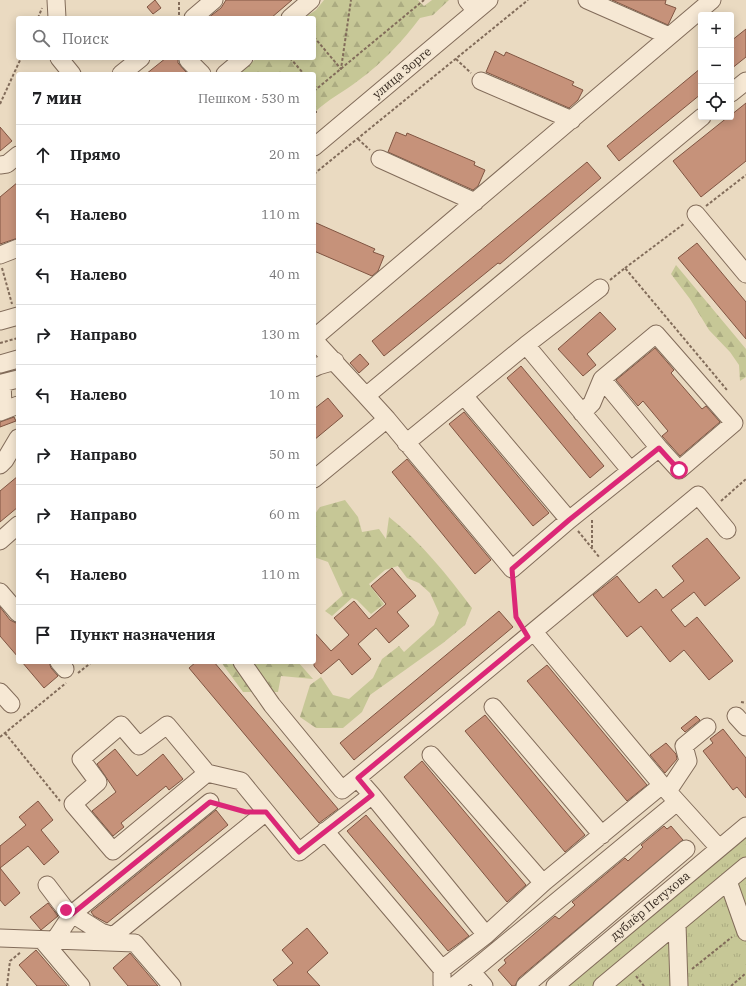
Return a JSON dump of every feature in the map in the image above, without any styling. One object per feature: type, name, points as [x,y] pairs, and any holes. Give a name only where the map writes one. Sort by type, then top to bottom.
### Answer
[{"type":"street","points":[[56,0],[57,16]]},
{"type":"street","points":[[195,16],[214,0]]},
{"type":"street","points":[[292,16],[311,0]]},
{"type":"street","name":"улица Зорге","points":[[316,145],[471,6],[489,0]]},
{"type":"street","points":[[587,0],[669,36]]},
{"type":"street","points":[[316,337],[712,0]]},
{"type":"street","points":[[61,60],[70,72]]},
{"type":"street","points":[[124,72],[138,60]]},
{"type":"street","points":[[188,60],[199,72]]},
{"type":"street","points":[[227,72],[242,60]]},
{"type":"street","points":[[734,91],[746,81]]},
{"type":"street","points":[[480,82],[572,120]]},
{"type":"street","points":[[366,396],[698,120]]},
{"type":"street","points":[[0,166],[6,164],[16,156]]},
{"type":"street","points":[[380,159],[475,202]]},
{"type":"street","points":[[696,214],[746,274]]},
{"type":"street","points":[[0,255],[16,249]]},
{"type":"street","points":[[406,443],[526,345],[600,288]]},
{"type":"street","points":[[0,321],[16,317]]},
{"type":"street","points":[[582,413],[592,404],[602,379],[656,334],[734,423],[679,470],[602,379]]},
{"type":"street","points":[[316,341],[387,419],[512,569],[592,501],[659,448]]},
{"type":"street","points":[[526,345],[630,470]]},
{"type":"street","points":[[0,364],[16,360]]},
{"type":"street","points":[[316,367],[334,361]]},
{"type":"street","points":[[0,405],[3,405],[2,383],[16,380]]},
{"type":"street","points":[[464,396],[569,520]]},
{"type":"street","points":[[0,412],[16,406]]},
{"type":"street","points":[[316,477],[387,419]]},
{"type":"street","points":[[2,460],[16,441]]},
{"type":"street","points":[[243,664],[272,705],[342,790],[531,635],[609,568],[698,495],[727,530]]},
{"type":"street","points":[[0,540],[16,527]]},
{"type":"street","points":[[0,592],[16,611]]},
{"type":"street","points":[[531,635],[719,848]]},
{"type":"street","points":[[0,692],[11,704]]},
{"type":"street","points":[[493,707],[602,835]]},
{"type":"street","points":[[206,773],[113,851],[73,804],[98,782],[81,759],[121,725],[139,746],[167,726],[206,773],[241,781],[299,852],[372,795]]},
{"type":"street","points":[[444,982],[472,972],[669,792],[688,761],[684,746],[707,727]]},
{"type":"street","points":[[431,755],[543,883]]},
{"type":"street","points":[[358,778],[486,935]]},
{"type":"street","points":[[444,982],[486,935],[543,883],[602,835],[669,792]]},
{"type":"street","points":[[44,941],[72,914],[210,802]]},
{"type":"street","points":[[113,936],[266,812]]},
{"type":"street","name":"дублёр Петухова","points":[[555,986],[746,826]]},
{"type":"street","points":[[325,831],[444,982]]},
{"type":"street","points":[[525,986],[686,849]]},
{"type":"street","points":[[602,986],[746,866]]},
{"type":"street","points":[[728,881],[745,930]]},
{"type":"street","points":[[46,885],[66,910],[72,914],[101,932],[135,943],[172,986]]},
{"type":"street","points":[[676,984],[677,924]]},
{"type":"street","points":[[0,938],[44,941],[135,943]]},
{"type":"street","points":[[44,941],[81,986]]},
{"type":"street","points":[[472,972],[484,986]]},
{"type":"path","points":[[179,0],[179,16]]},
{"type":"path","points":[[341,69],[351,0]]},
{"type":"path","points":[[317,89],[424,0]]},
{"type":"path","points":[[316,172],[528,0]]},
{"type":"path","points":[[316,39],[341,69]]},
{"type":"path","points":[[456,59],[480,82]]},
{"type":"path","points":[[0,104],[20,60]]},
{"type":"path","points":[[292,60],[302,72]]},
{"type":"path","points":[[358,139],[380,159]]},
{"type":"path","points":[[0,265],[16,314]]},
{"type":"path","points":[[600,288],[625,268],[727,390]]},
{"type":"path","points":[[0,343],[16,339]]},
{"type":"path","points":[[711,510],[746,479]]},
{"type":"path","points":[[592,501],[592,548]]},
{"type":"path","points":[[569,520],[609,568]]},
{"type":"path","points":[[512,569],[516,617],[531,635]]},
{"type":"path","points":[[0,737],[67,672],[87,664]]},
{"type":"path","points":[[210,802],[246,812],[266,812]]},
{"type":"path","points":[[676,984],[745,930]]},
{"type":"path","points":[[7,986],[10,961],[44,941]]},
{"type":"path","points":[[731,986],[746,973]]},
{"type":"green space","points":[[324,0],[418,0],[424,6],[432,0],[449,0],[433,15],[420,18],[407,35],[384,59],[368,73],[316,111],[316,72],[240,72],[254,60],[316,60],[316,16],[307,16],[316,10]]},
{"type":"green space","points":[[676,265],[746,349],[746,377],[740,381],[739,365],[730,352],[709,330],[690,299],[671,274]]},
{"type":"green space","points":[[345,500],[358,517],[362,532],[379,529],[386,539],[389,517],[434,560],[472,608],[465,625],[443,643],[370,695],[362,712],[343,728],[316,728],[300,717],[310,685],[321,677],[333,695],[349,699],[373,678],[382,659],[399,646],[404,652],[434,625],[439,613],[430,593],[419,583],[407,578],[398,566],[385,570],[369,584],[384,604],[371,614],[357,600],[352,598],[332,616],[325,611],[343,595],[328,562],[316,558],[316,512],[320,507]]},
{"type":"green space","points":[[222,664],[300,664],[313,679],[281,676],[278,692],[243,692]]},
{"type":"green space","points":[[746,837],[746,986],[568,986]]},
{"type":"building","points":[[155,0],[161,8],[153,14],[147,7]]},
{"type":"building","points":[[226,0],[292,0],[273,16],[211,16],[221,8]]},
{"type":"building","points":[[612,0],[666,0],[665,4],[676,8],[668,25]]},
{"type":"building","points":[[746,29],[746,57],[734,67],[734,48],[734,39]]},
{"type":"building","points":[[495,51],[504,56],[506,52],[574,82],[572,85],[583,90],[578,100],[569,108],[486,72]]},
{"type":"building","points":[[164,60],[178,60],[178,63],[186,72],[148,72]]},
{"type":"building","points":[[698,70],[698,96],[619,161],[607,146]]},
{"type":"building","points":[[746,103],[746,161],[701,197],[673,161],[724,120],[734,120],[734,113]]},
{"type":"building","points":[[0,127],[12,141],[0,151]]},
{"type":"building","points":[[396,132],[406,136],[407,133],[475,162],[474,165],[485,170],[478,186],[473,190],[388,152]]},
{"type":"building","points":[[587,162],[601,178],[500,264],[498,263],[384,356],[372,341]]},
{"type":"building","points":[[16,184],[16,239],[0,244],[0,197]]},
{"type":"building","points":[[316,223],[375,249],[373,252],[384,256],[378,271],[372,276],[316,252]]},
{"type":"building","points":[[697,243],[746,302],[746,339],[678,258]]},
{"type":"building","points":[[600,312],[616,329],[587,354],[596,365],[583,376],[558,349]]},
{"type":"building","points":[[655,348],[674,370],[671,373],[702,409],[706,406],[720,422],[680,456],[662,436],[668,431],[643,401],[638,406],[616,380]]},
{"type":"building","points":[[360,354],[369,364],[359,373],[350,363]]},
{"type":"building","points":[[521,366],[604,466],[590,478],[507,378]]},
{"type":"building","points":[[328,398],[343,416],[316,438],[316,407]]},
{"type":"building","points":[[464,412],[549,513],[533,526],[449,424]]},
{"type":"building","points":[[14,417],[16,421],[0,427],[0,422]]},
{"type":"building","points":[[407,459],[491,560],[475,574],[392,472]]},
{"type":"building","points":[[16,478],[16,509],[0,522],[0,491]]},
{"type":"building","points":[[707,538],[740,578],[705,606],[694,592],[671,610],[685,627],[697,617],[733,661],[709,680],[684,650],[670,662],[641,626],[627,637],[593,595],[617,576],[639,603],[656,589],[663,598],[684,581],[672,566]]},
{"type":"building","points":[[392,568],[416,596],[397,612],[409,626],[389,643],[376,628],[358,644],[371,659],[352,675],[339,659],[321,674],[314,666],[314,664],[316,664],[316,634],[331,651],[349,635],[334,618],[354,601],[369,619],[386,604],[371,586]]},
{"type":"building","points":[[0,607],[10,620],[16,623],[16,655],[0,636]]},
{"type":"building","points":[[499,611],[513,627],[354,760],[340,743]]},
{"type":"building","points":[[24,664],[50,664],[58,676],[44,688]]},
{"type":"building","points":[[194,664],[216,664],[338,809],[319,823],[189,668]]},
{"type":"building","points":[[547,665],[647,785],[627,801],[527,681]]},
{"type":"building","points":[[485,715],[585,835],[565,852],[465,731]]},
{"type":"building","points":[[696,716],[700,720],[685,732],[681,728]]},
{"type":"building","points":[[723,729],[746,758],[746,798],[737,787],[733,790],[703,751],[713,743],[710,739]]},
{"type":"building","points":[[666,743],[676,754],[677,759],[665,773],[650,755]]},
{"type":"building","points":[[115,749],[137,776],[163,754],[183,779],[169,790],[166,786],[121,823],[124,827],[113,836],[92,811],[116,792],[97,764]]},
{"type":"building","points":[[422,761],[526,885],[507,902],[404,777]]},
{"type":"building","points":[[38,801],[53,820],[41,830],[59,852],[44,865],[28,846],[0,868],[0,846],[26,825],[19,817]]},
{"type":"building","points":[[216,810],[228,825],[107,923],[94,916],[91,912]]},
{"type":"building","points":[[366,815],[469,936],[448,951],[347,831]]},
{"type":"building","points":[[664,826],[667,829],[671,826],[683,840],[519,978],[515,986],[512,986],[498,970],[506,963],[504,960],[555,916],[559,919],[575,905],[572,902],[625,858],[628,861],[643,847],[641,845]]},
{"type":"building","points":[[0,868],[20,893],[5,906],[0,900]]},
{"type":"building","points":[[48,903],[58,916],[41,930],[30,917]]},
{"type":"building","points":[[307,928],[328,953],[307,972],[320,986],[278,986],[273,980],[293,963],[282,950]]},
{"type":"building","points":[[36,950],[67,986],[37,986],[19,965]]},
{"type":"building","points":[[130,953],[158,986],[128,986],[113,968]]},
{"type":"route","points":[[66,910],[72,914],[210,802],[246,812],[266,812],[299,852],[372,795],[358,778],[528,637],[516,617],[512,569],[637,464],[659,448],[679,470]]}]
